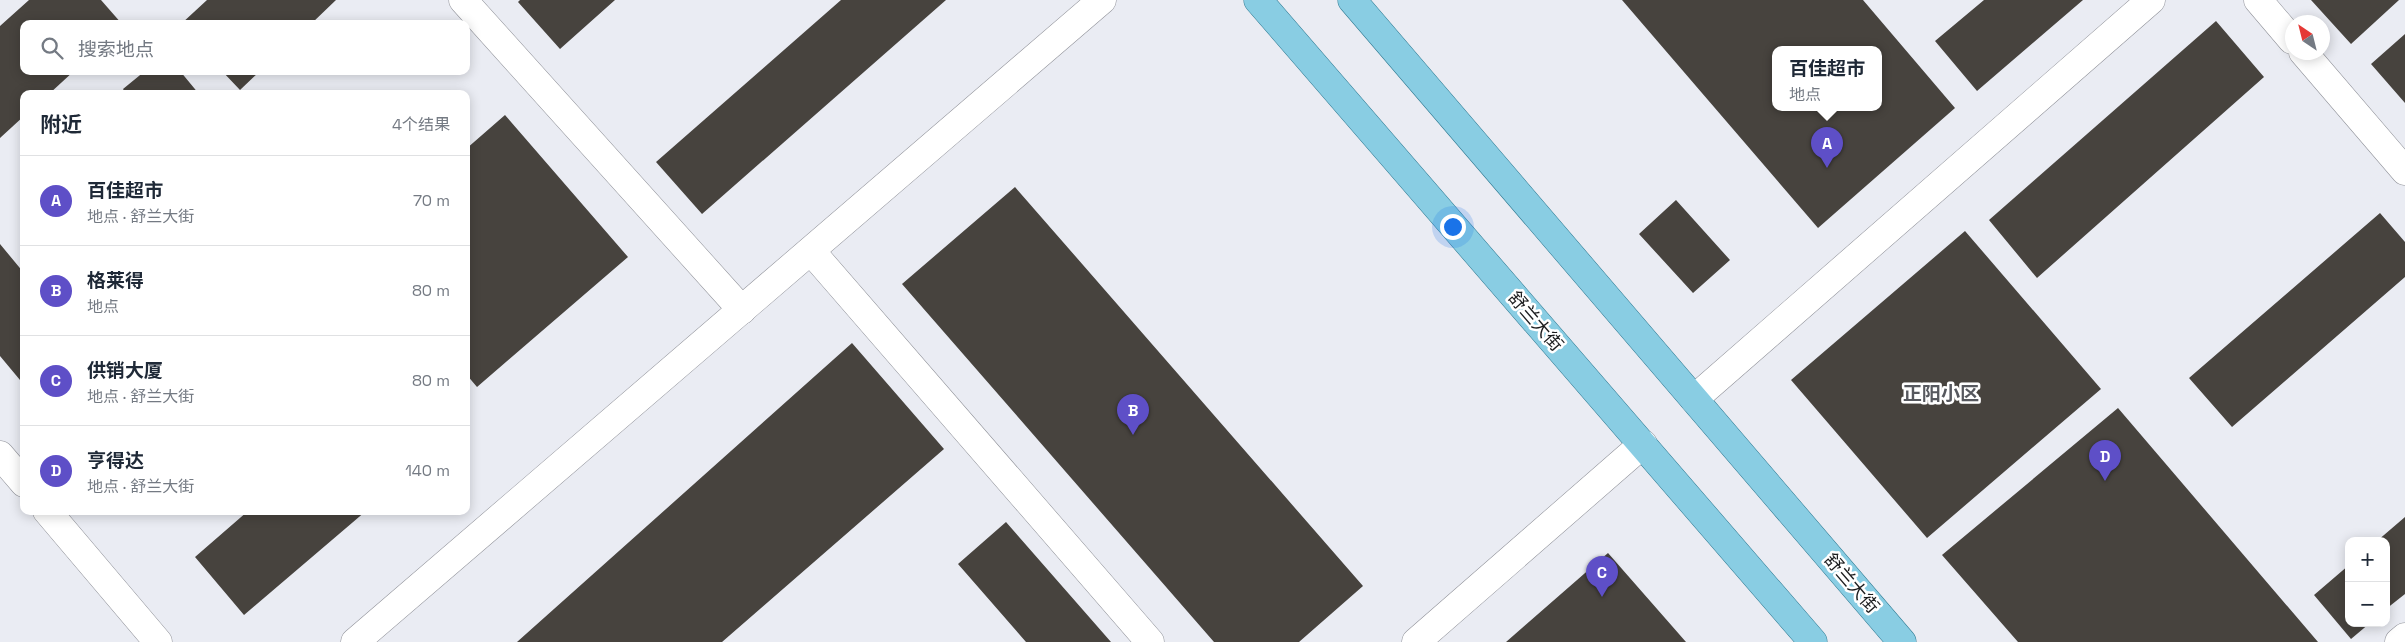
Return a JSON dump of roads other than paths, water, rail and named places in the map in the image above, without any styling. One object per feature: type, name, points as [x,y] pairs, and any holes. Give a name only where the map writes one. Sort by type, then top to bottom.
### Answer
[{"type":"main road","name":"舒兰大街","points":[[1258,0],[1813,642]]},
{"type":"main road","name":"舒兰大街","points":[[1352,0],[1902,642]]},
{"type":"street","points":[[464,0],[742,310]]},
{"type":"street","points":[[356,642],[1102,0]]},
{"type":"street","points":[[1694,399],[2151,0]]},
{"type":"street","points":[[2258,0],[2285,32]]},
{"type":"street","points":[[2310,60],[2405,171]]},
{"type":"street","points":[[811,251],[1150,642]]},
{"type":"street","points":[[1416,642],[1643,444]]},
{"type":"street","points":[[0,455],[20,478]]},
{"type":"street","points":[[50,515],[158,642]]},
{"type":"street","points":[[2399,642],[2405,637]]},
{"type":"place","name":"百佳超市","points":[[1827,168]]},
{"type":"place","name":"格莱得","points":[[1133,435]]},
{"type":"place","name":"亨得达","points":[[2105,481]]},
{"type":"place","name":"供销大厦","points":[[1602,597]]},
{"type":"district","name":"正阳小区","points":[[1941,393]]}]
